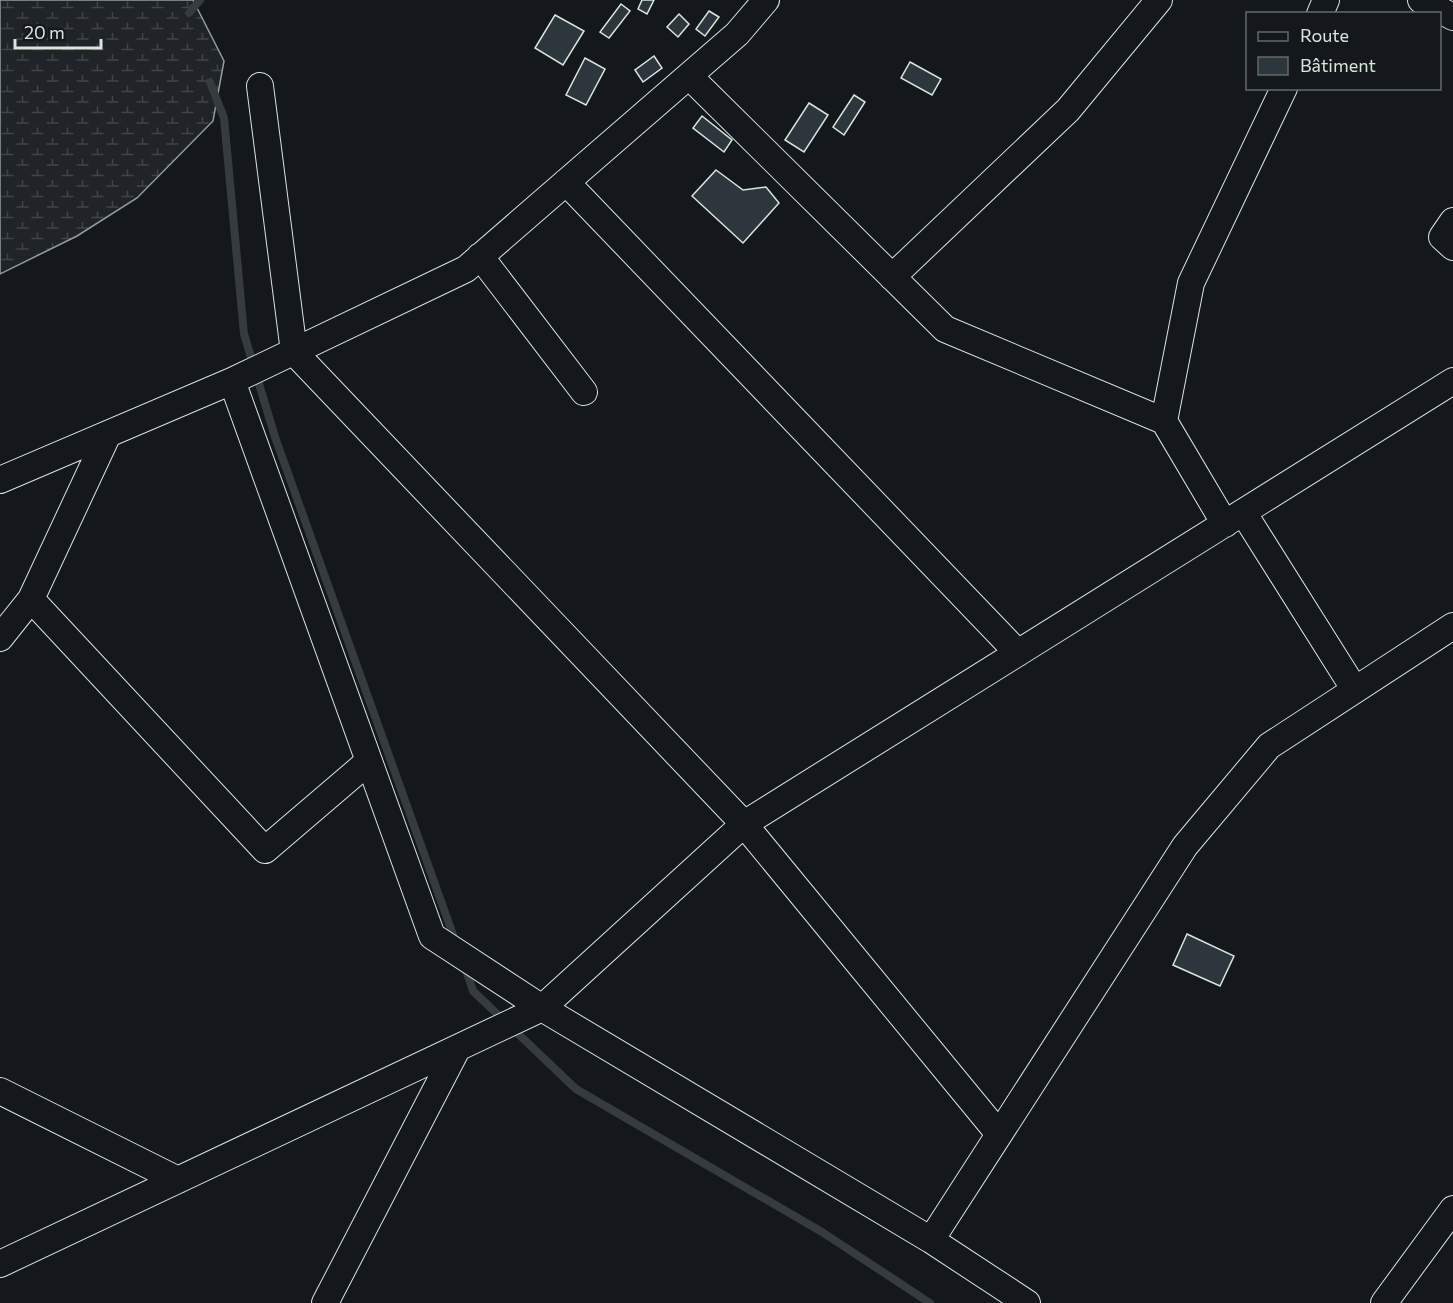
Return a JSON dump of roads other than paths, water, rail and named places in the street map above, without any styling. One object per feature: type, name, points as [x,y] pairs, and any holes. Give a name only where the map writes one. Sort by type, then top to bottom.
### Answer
[{"type":"street","points":[[0,480],[232,381],[466,269],[737,34],[766,0]]},
{"type":"street","points":[[892,277],[1068,110],[1159,0]]},
{"type":"street","points":[[1421,0],[1453,17]]},
{"type":"street","points":[[689,76],[945,329],[1164,422],[1355,690]]},
{"type":"street","points":[[260,86],[294,352],[744,824],[999,1134]]},
{"type":"street","points":[[1164,422],[1191,283],[1283,90]]},
{"type":"street","points":[[566,182],[1018,653]]},
{"type":"street","points":[[1453,221],[1442,237],[1453,247]]},
{"type":"street","points":[[480,256],[584,392]]},
{"type":"street","points":[[232,381],[432,936],[542,1008],[931,1240],[1027,1303]]},
{"type":"street","points":[[0,1264],[542,1008],[744,824],[1453,381]]},
{"type":"street","points":[[0,638],[31,599],[108,434]]},
{"type":"street","points":[[31,599],[265,850],[369,761]]},
{"type":"street","points":[[931,1240],[1185,846],[1269,746],[1453,626]]},
{"type":"street","points":[[325,1303],[457,1049]]},
{"type":"street","points":[[0,1091],[178,1180]]},
{"type":"street","points":[[1384,1303],[1453,1209]]},
{"type":"waterway","points":[[189,13],[200,0]]},
{"type":"waterway","points":[[210,82],[224,118],[244,334],[275,437],[456,943]]},
{"type":"waterway","points":[[464,964],[473,991],[576,1089],[822,1232],[930,1303]]}]
